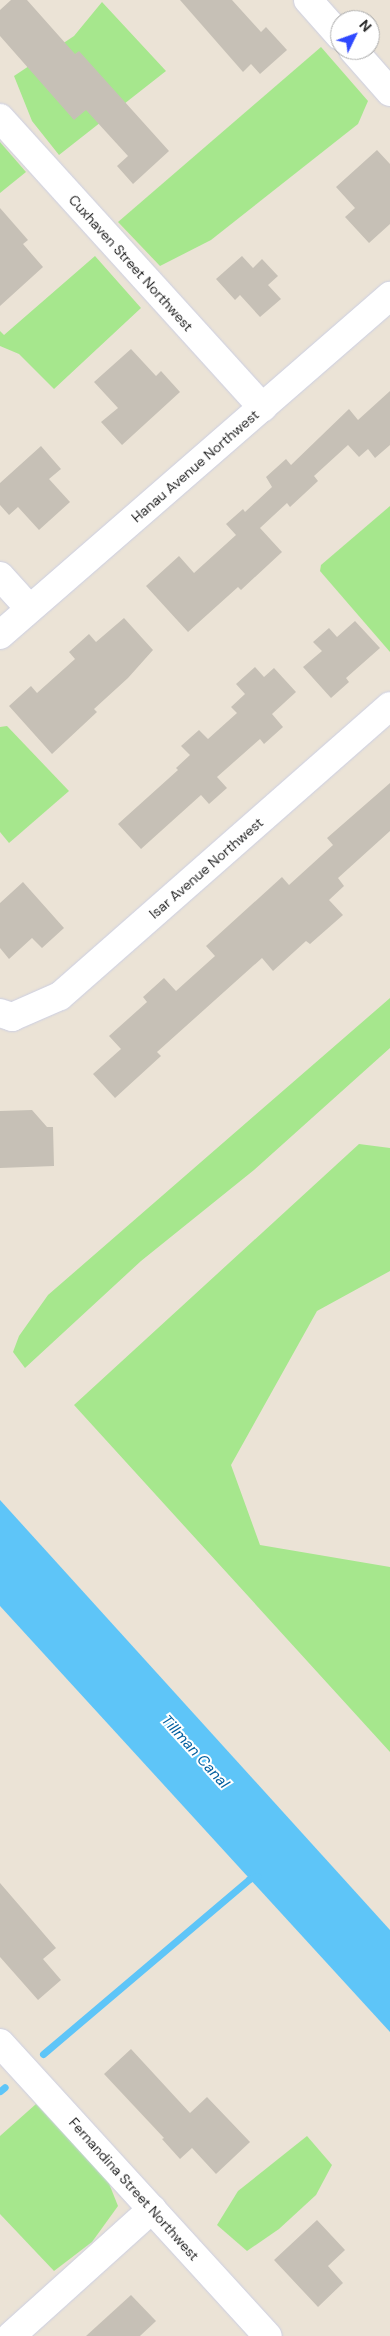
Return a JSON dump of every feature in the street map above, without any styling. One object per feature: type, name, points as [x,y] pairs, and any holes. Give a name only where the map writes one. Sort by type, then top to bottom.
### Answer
[{"type":"street","points":[[308,0],[330,25]]},
{"type":"street","points":[[362,60],[390,92]]},
{"type":"street","name":"Cuxhaven Street Northwest","points":[[0,118],[263,408]]},
{"type":"street","name":"Hanau Avenue Northwest","points":[[0,635],[390,296]]},
{"type":"street","points":[[0,576],[29,608]]},
{"type":"street","name":"Isar Avenue Northwest","points":[[6,1015],[60,996],[390,706]]},
{"type":"street","name":"Fernandina Street Northwest","points":[[0,2043],[268,2336]]},
{"type":"street","points":[[10,2336],[152,2209]]},
{"type":"green space","points":[[102,2],[166,71],[59,155],[32,121],[14,76],[74,36]]},
{"type":"green space","points":[[321,47],[330,57],[330,60],[332,60],[368,101],[358,124],[211,240],[160,266],[118,222]]},
{"type":"green space","points":[[0,142],[26,172],[0,193]]},
{"type":"green space","points":[[95,256],[141,308],[54,389],[19,354],[0,346],[0,331],[4,335]]},
{"type":"green space","points":[[390,506],[390,652],[320,571],[321,565]]},
{"type":"green space","points":[[7,726],[69,791],[9,843],[0,832],[0,727]]},
{"type":"green space","points":[[390,998],[390,1048],[254,1170],[141,1261],[25,1368],[13,1352],[19,1336],[48,1295]]},
{"type":"green space","points":[[359,1144],[390,1148],[390,1271],[317,1311],[231,1465],[260,1545],[390,1567],[390,1752],[74,1405]]},
{"type":"green space","points":[[36,2104],[108,2181],[118,2206],[92,2242],[54,2271],[0,2214],[0,2136]]},
{"type":"green space","points":[[307,2136],[332,2165],[316,2195],[279,2229],[247,2251],[217,2225],[238,2191]]},
{"type":"water","name":"Tillman Canal","points":[[0,1500],[390,1930],[390,2032],[0,1606]]},
{"type":"building","points":[[11,0],[27,0],[75,54],[79,51],[169,151],[133,184],[117,166],[128,156],[86,110],[74,120],[0,36],[0,10]]},
{"type":"building","points":[[180,0],[232,0],[261,32],[266,27],[287,50],[260,74],[251,64],[243,72]]},
{"type":"building","points":[[377,150],[390,164],[390,224],[369,243],[345,217],[355,208],[336,187]]},
{"type":"building","points":[[0,208],[28,240],[23,244],[43,267],[0,306]]},
{"type":"building","points":[[242,256],[253,268],[262,259],[278,276],[268,285],[281,299],[260,317],[240,295],[235,300],[216,279]]},
{"type":"building","points":[[131,349],[156,376],[161,371],[180,392],[122,445],[101,422],[118,408],[94,382]]},
{"type":"building","points":[[390,391],[390,445],[375,458],[368,449],[359,457],[348,445],[314,476],[318,481],[290,507],[287,503],[260,528],[282,552],[241,590],[238,587],[188,632],[146,586],[179,556],[194,573],[236,535],[226,524],[243,509],[245,512],[272,487],[266,477],[286,459],[291,465],[349,409],[358,420]]},
{"type":"building","points":[[41,446],[61,469],[49,479],[70,502],[39,530],[18,507],[9,515],[0,505],[0,483]]},
{"type":"building","points":[[124,618],[153,650],[128,678],[94,709],[97,712],[52,754],[9,706],[31,686],[37,693],[75,659],[69,652],[89,634],[96,642]]},
{"type":"building","points":[[355,621],[380,648],[346,678],[349,682],[331,698],[303,667],[322,651],[313,642],[329,628],[337,637]]},
{"type":"building","points":[[255,667],[264,677],[274,668],[296,692],[272,714],[283,727],[264,744],[260,739],[217,777],[227,788],[209,804],[201,795],[141,849],[118,824],[178,770],[176,768],[190,755],[181,746],[199,730],[208,739],[237,713],[231,707],[245,694],[236,684]]},
{"type":"building","points":[[390,783],[390,831],[338,878],[344,886],[329,900],[343,915],[310,944],[306,941],[273,971],[262,958],[157,1052],[161,1056],[115,1098],[93,1074],[121,1049],[109,1036],[147,1002],[143,997],[164,978],[176,991],[215,956],[206,946],[282,877],[289,885],[333,845],[327,838]]},
{"type":"building","points":[[23,882],[64,928],[42,948],[32,938],[9,959],[0,948],[0,903]]},
{"type":"building","points":[[32,1110],[47,1127],[53,1127],[54,1166],[0,1168],[0,1111]]},
{"type":"building","points":[[0,1883],[56,1948],[43,1959],[61,1980],[38,2000],[0,1957]]},
{"type":"building","points":[[131,2049],[190,2113],[207,2097],[250,2142],[216,2174],[192,2148],[180,2159],[162,2139],[164,2138],[104,2074]]},
{"type":"building","points":[[317,2220],[345,2250],[328,2266],[343,2283],[318,2307],[274,2260]]},
{"type":"building","points":[[131,2295],[156,2321],[140,2336],[86,2336]]},
{"type":"waterway","points":[[43,2054],[249,1879],[258,1876]]},
{"type":"waterway","points":[[0,2091],[5,2087]]}]
